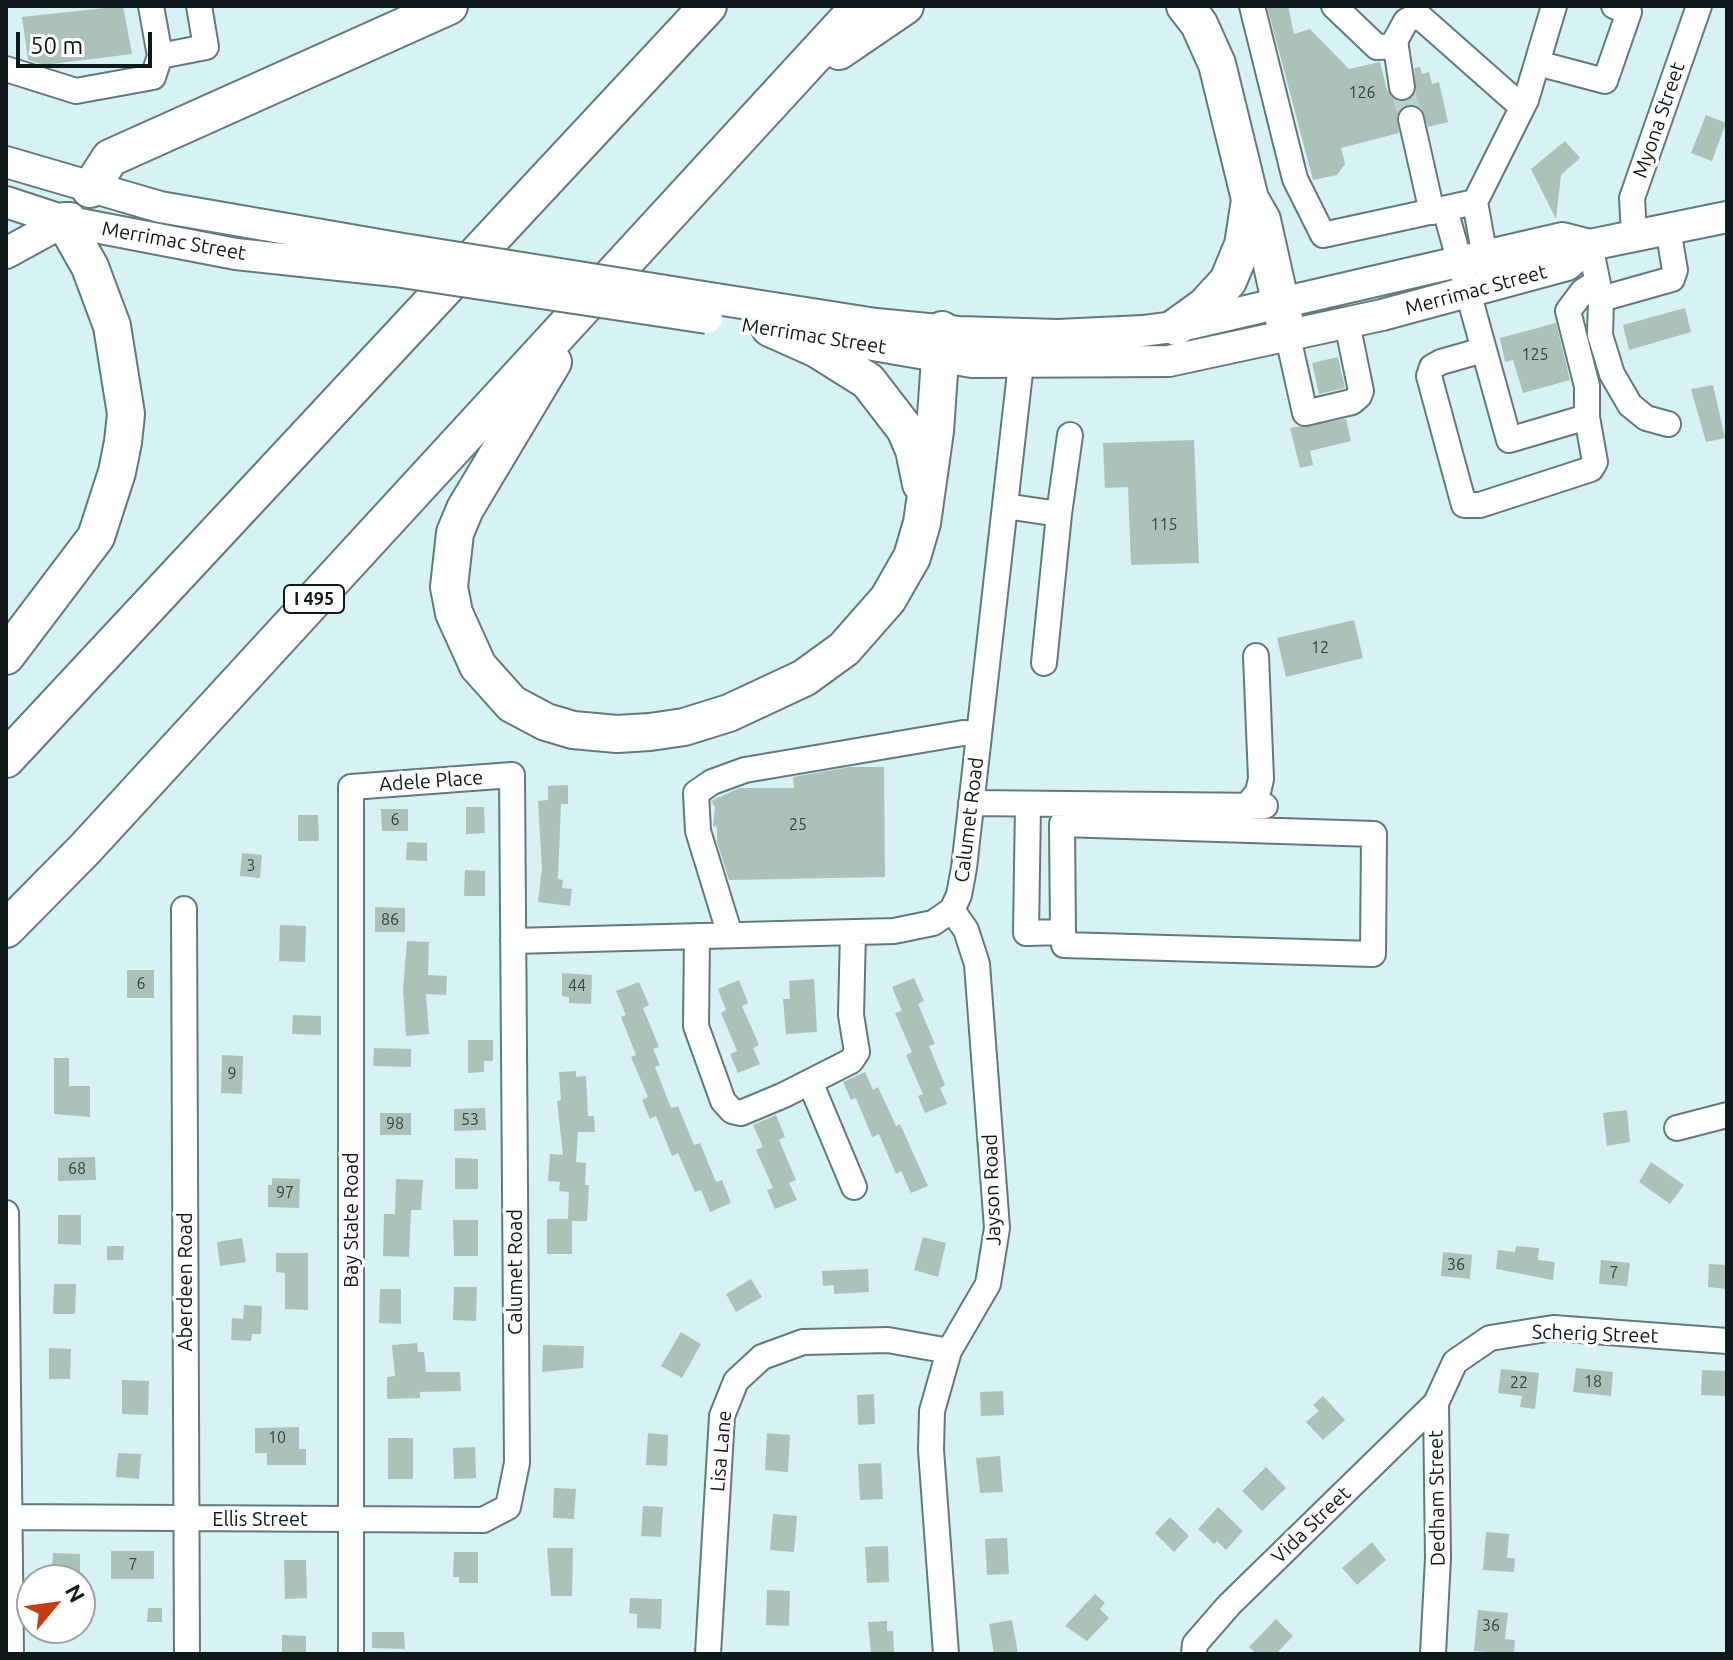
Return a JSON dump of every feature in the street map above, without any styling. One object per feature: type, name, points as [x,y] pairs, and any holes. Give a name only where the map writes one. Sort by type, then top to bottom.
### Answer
[{"type":"highway","points":[[103,192],[110,158],[449,6]]},
{"type":"highway","points":[[6,759],[708,6]]},
{"type":"highway","name":"I 495","points":[[6,929],[85,849],[860,6]]},
{"type":"highway","points":[[794,81],[905,6]]},
{"type":"highway","points":[[1185,6],[1199,24],[1217,64],[1250,199],[1262,220],[1284,320]]},
{"type":"highway","points":[[1176,327],[1205,306],[1228,281],[1243,245],[1250,199]]},
{"type":"highway","points":[[6,656],[96,537],[121,456],[126,414],[112,326],[90,267],[49,218]]},
{"type":"highway","points":[[579,313],[515,429],[465,509],[450,555],[449,587],[464,639],[478,666],[512,704],[546,722],[573,730],[617,734],[684,727],[767,698],[844,649],[874,618],[912,557],[922,523],[923,498],[935,431],[941,344]]},
{"type":"highway","points":[[770,328],[840,363],[868,381],[883,398],[914,450],[923,498]]},
{"type":"main road","name":"Merrimac Street","points":[[6,162],[160,207],[396,260],[941,344],[1021,364],[1169,361],[1284,320],[1471,260],[1562,238],[1590,245]]},
{"type":"main road","points":[[6,228],[49,218],[103,192]]},
{"type":"main road","name":"Merrimac Street","points":[[6,202],[49,218],[236,254],[396,260]]},
{"type":"main road","points":[[1590,245],[1727,217]]},
{"type":"main road","points":[[6,253],[49,218]]},
{"type":"main road","name":"Merrimac Street","points":[[711,308],[770,328],[862,342],[941,344],[1024,334],[1284,320],[1347,323],[1567,265],[1590,245]]},
{"type":"street","points":[[6,69],[76,91],[153,77],[160,56],[151,6]]},
{"type":"street","points":[[160,56],[206,47],[199,6]]},
{"type":"street","points":[[1252,6],[1295,179],[1323,235],[1475,202]]},
{"type":"street","points":[[1334,6],[1377,47],[1396,46]]},
{"type":"street","points":[[1554,6],[1522,107],[1475,202],[1471,260],[1478,290],[1483,350],[1509,440],[1587,417]]},
{"type":"street","points":[[1537,63],[1605,81],[1629,12],[1614,6]]},
{"type":"street","name":"Myona Street","points":[[1634,235],[1632,198],[1699,6]]},
{"type":"street","points":[[1402,87],[1396,46],[1414,10],[1522,107]]},
{"type":"street","points":[[1411,119],[1420,163],[1439,210],[1471,260]]},
{"type":"street","points":[[1483,350],[1441,362],[1432,367],[1429,376],[1464,505],[1480,505],[1591,469],[1595,462],[1587,417],[1587,386],[1568,311],[1583,291],[1672,279],[1675,270],[1668,229]]},
{"type":"street","points":[[1590,245],[1599,291],[1600,335],[1621,390],[1630,405],[1646,418],[1668,424]]},
{"type":"street","points":[[1284,320],[1305,413],[1352,402],[1359,396],[1361,391],[1347,323]]},
{"type":"street","name":"Calumet Road","points":[[513,941],[853,932],[925,925],[940,920],[952,910],[962,885],[1024,334]]},
{"type":"street","points":[[1044,663],[1070,435]]},
{"type":"street","points":[[1005,506],[1059,514]]},
{"type":"street","points":[[971,803],[1256,806],[1261,779],[1256,656]]},
{"type":"street","points":[[730,935],[698,831],[696,793],[712,782],[745,770],[963,733],[979,734]]},
{"type":"street","name":"Calumet Road","points":[[508,1507],[517,1463],[512,775]]},
{"type":"street","name":"Adele Place","points":[[351,787],[512,775]]},
{"type":"street","name":"Bay State Road","points":[[351,787],[351,1654]]},
{"type":"street","points":[[1028,804],[1026,933],[1063,932]]},
{"type":"street","points":[[1062,824],[1374,834],[1373,954],[1064,945],[1063,932],[1062,824]]},
{"type":"street","name":"Aberdeen Road","points":[[184,909],[187,1654]]},
{"type":"street","name":"Jayson Road","points":[[946,1654],[930,1430],[935,1392],[949,1351],[988,1284],[997,1228],[979,976],[970,941],[952,910]]},
{"type":"street","points":[[697,936],[696,1026],[723,1101],[732,1111],[741,1113],[851,1061],[857,1052],[851,1015],[853,932]]},
{"type":"street","points":[[810,1082],[854,1187]]},
{"type":"street","points":[[1677,1128],[1727,1115]]},
{"type":"street","points":[[6,1213],[11,1654]]},
{"type":"street","name":"Scherig Street","points":[[1466,1351],[1490,1338],[1553,1328],[1727,1341]]},
{"type":"street","name":"Lisa Lane","points":[[708,1654],[722,1416],[730,1392],[744,1372],[774,1350],[803,1342],[888,1340],[949,1351]]},
{"type":"street","name":"Dedham Street","points":[[1433,1654],[1438,1558],[1436,1403],[1455,1362],[1466,1351]]},
{"type":"street","name":"Vida Street","points":[[1194,1654],[1195,1644],[1229,1605],[1436,1403]]},
{"type":"street","name":"Ellis Street","points":[[8,1517],[483,1520],[508,1507]]},
{"type":"building","points":[[123,6],[132,54],[44,65],[28,60],[22,17]]},
{"type":"building","points":[[1267,6],[1288,6],[1294,34],[1310,29],[1349,69],[1380,62],[1387,90],[1396,101],[1405,102],[1416,93],[1414,68],[1420,67],[1422,74],[1429,72],[1432,84],[1439,82],[1448,122],[1428,127],[1421,108],[1407,105],[1397,115],[1399,133],[1341,148],[1345,164],[1337,175],[1313,180]]},
{"type":"building","points":[[1706,115],[1726,123],[1712,161],[1691,153]]},
{"type":"building","points":[[1565,141],[1580,158],[1561,175],[1556,219],[1531,169]]},
{"type":"building","points":[[1685,308],[1691,332],[1629,350],[1623,325]]},
{"type":"building","points":[[1556,323],[1570,380],[1523,393],[1513,360],[1505,362],[1500,338]]},
{"type":"building","points":[[1338,357],[1345,388],[1319,394],[1312,363]]},
{"type":"building","points":[[1713,385],[1725,438],[1706,442],[1691,389]]},
{"type":"building","points":[[1346,419],[1351,441],[1310,451],[1313,465],[1300,468],[1290,428]]},
{"type":"building","points":[[1194,440],[1199,563],[1131,565],[1128,487],[1105,488],[1103,443]]},
{"type":"building","points":[[1354,620],[1363,658],[1286,677],[1277,638]]},
{"type":"building","points":[[850,767],[884,767],[885,877],[729,880],[717,842],[717,827],[713,826],[715,807],[711,801],[739,788],[794,788],[793,777]]},
{"type":"building","points":[[568,785],[568,804],[561,804],[558,879],[563,880],[562,888],[572,889],[570,906],[538,902],[542,868],[538,801],[548,800],[548,786]]},
{"type":"building","points":[[466,807],[484,807],[485,833],[466,834]]},
{"type":"building","points":[[381,809],[408,809],[408,831],[382,831]]},
{"type":"building","points":[[298,815],[318,815],[319,841],[298,841]]},
{"type":"building","points":[[407,842],[427,843],[427,861],[406,860]]},
{"type":"building","points":[[242,853],[262,855],[260,878],[240,876]]},
{"type":"building","points":[[465,870],[485,871],[485,896],[464,896]]},
{"type":"building","points":[[375,907],[405,908],[405,932],[375,932]]},
{"type":"building","points":[[280,925],[306,926],[305,962],[279,961]]},
{"type":"building","points":[[407,941],[429,942],[428,975],[447,976],[446,995],[426,994],[429,1034],[406,1036],[403,989]]},
{"type":"building","points":[[127,970],[154,970],[154,998],[127,998]]},
{"type":"building","points":[[562,973],[592,975],[591,1004],[569,1003],[569,997],[562,996]]},
{"type":"building","points":[[914,978],[924,1001],[918,1004],[935,1044],[929,1046],[945,1085],[940,1088],[947,1104],[925,1113],[918,1096],[923,1094],[906,1055],[912,1052],[895,1013],[902,1011],[892,987]]},
{"type":"building","points":[[814,979],[817,1032],[786,1034],[783,999],[790,999],[789,981]]},
{"type":"building","points":[[739,980],[748,1003],[742,1006],[759,1045],[753,1048],[760,1064],[738,1073],[730,1054],[737,1051],[721,1013],[726,1010],[718,989]]},
{"type":"building","points":[[639,982],[649,1005],[643,1008],[659,1047],[653,1049],[660,1065],[655,1067],[671,1108],[678,1106],[694,1145],[700,1143],[716,1182],[722,1180],[731,1203],[710,1212],[701,1190],[695,1192],[678,1153],[672,1156],[656,1116],[650,1119],[642,1100],[648,1097],[631,1057],[636,1055],[621,1017],[626,1015],[616,991]]},
{"type":"building","points":[[293,1015],[321,1016],[321,1035],[292,1034]]},
{"type":"building","points":[[468,1040],[493,1040],[493,1061],[484,1061],[484,1072],[468,1073]]},
{"type":"building","points":[[374,1048],[411,1049],[411,1067],[373,1066]]},
{"type":"building","points":[[222,1055],[243,1056],[242,1094],[221,1093]]},
{"type":"building","points":[[54,1058],[69,1058],[69,1086],[90,1086],[90,1117],[54,1114]]},
{"type":"building","points":[[576,1071],[576,1077],[586,1076],[588,1116],[594,1116],[595,1132],[578,1132],[576,1162],[586,1163],[585,1185],[589,1185],[587,1221],[572,1221],[572,1254],[547,1254],[547,1219],[568,1219],[569,1192],[559,1191],[560,1182],[548,1181],[550,1154],[563,1155],[557,1101],[561,1100],[559,1072]]},
{"type":"building","points":[[865,1072],[873,1090],[878,1087],[896,1126],[900,1124],[928,1186],[911,1193],[901,1171],[896,1174],[879,1134],[872,1137],[856,1098],[851,1100],[843,1082]]},
{"type":"building","points":[[485,1108],[486,1130],[454,1131],[454,1109]]},
{"type":"building","points":[[1627,1110],[1630,1142],[1607,1146],[1603,1113]]},
{"type":"building","points":[[380,1113],[411,1113],[411,1135],[380,1135]]},
{"type":"building","points":[[776,1115],[785,1137],[779,1140],[796,1180],[789,1183],[797,1200],[775,1209],[767,1190],[773,1188],[756,1150],[763,1147],[753,1125]]},
{"type":"building","points":[[95,1157],[96,1180],[58,1181],[58,1158]]},
{"type":"building","points":[[455,1158],[478,1159],[478,1189],[455,1189]]},
{"type":"building","points":[[1651,1162],[1684,1185],[1670,1204],[1639,1182]]},
{"type":"building","points":[[272,1178],[300,1179],[299,1208],[268,1207],[268,1185],[272,1185]]},
{"type":"building","points":[[396,1179],[423,1180],[421,1210],[411,1210],[409,1257],[383,1256],[384,1214],[395,1214]]},
{"type":"building","points":[[58,1215],[81,1215],[81,1245],[58,1244]]},
{"type":"building","points":[[453,1220],[478,1220],[478,1256],[454,1256]]},
{"type":"building","points":[[923,1237],[946,1243],[938,1277],[914,1270]]},
{"type":"building","points":[[242,1238],[246,1262],[220,1266],[217,1242]]},
{"type":"building","points":[[107,1246],[124,1246],[123,1260],[107,1260]]},
{"type":"building","points":[[1516,1246],[1539,1248],[1538,1260],[1555,1262],[1553,1280],[1496,1269],[1498,1250],[1515,1252]]},
{"type":"building","points":[[1443,1252],[1472,1255],[1470,1279],[1441,1276]]},
{"type":"building","points":[[276,1253],[308,1253],[308,1310],[285,1309],[285,1273],[276,1272]]},
{"type":"building","points":[[1601,1260],[1630,1263],[1627,1286],[1599,1284]]},
{"type":"building","points":[[1709,1264],[1727,1265],[1727,1289],[1708,1287]]},
{"type":"building","points":[[868,1269],[869,1292],[834,1294],[834,1285],[823,1286],[822,1271]]},
{"type":"building","points":[[751,1279],[762,1297],[736,1312],[726,1294]]},
{"type":"building","points":[[54,1284],[76,1284],[75,1314],[53,1314]]},
{"type":"building","points":[[454,1287],[477,1287],[476,1321],[453,1320]]},
{"type":"building","points":[[380,1289],[401,1289],[401,1324],[379,1323]]},
{"type":"building","points":[[244,1305],[262,1306],[261,1334],[252,1334],[251,1341],[231,1340],[232,1318],[243,1319]]},
{"type":"building","points":[[681,1332],[701,1344],[682,1378],[661,1366]]},
{"type":"building","points":[[417,1343],[418,1352],[424,1352],[426,1372],[460,1372],[461,1391],[420,1392],[420,1398],[387,1399],[387,1377],[395,1376],[392,1345]]},
{"type":"building","points":[[543,1345],[584,1346],[583,1368],[542,1372]]},
{"type":"building","points":[[49,1348],[71,1349],[70,1379],[49,1379]]},
{"type":"building","points":[[1576,1368],[1613,1372],[1611,1396],[1573,1392]]},
{"type":"building","points":[[1501,1369],[1539,1373],[1535,1409],[1520,1407],[1522,1396],[1498,1393]]},
{"type":"building","points":[[1702,1370],[1727,1371],[1727,1396],[1701,1395]]},
{"type":"building","points":[[122,1380],[149,1381],[148,1415],[122,1414]]},
{"type":"building","points":[[1003,1391],[1004,1415],[981,1416],[980,1392]]},
{"type":"building","points":[[874,1394],[875,1424],[858,1425],[857,1395]]},
{"type":"building","points":[[1323,1396],[1345,1420],[1323,1440],[1306,1422],[1319,1411],[1313,1405]]},
{"type":"building","points":[[299,1427],[299,1449],[306,1449],[306,1465],[267,1465],[267,1453],[255,1453],[255,1428]]},
{"type":"building","points":[[648,1433],[668,1435],[667,1466],[646,1465]]},
{"type":"building","points":[[767,1433],[790,1435],[788,1472],[765,1470]]},
{"type":"building","points":[[388,1438],[413,1438],[413,1479],[388,1479]]},
{"type":"building","points":[[475,1447],[476,1478],[454,1479],[453,1448]]},
{"type":"building","points":[[118,1453],[141,1454],[139,1479],[116,1477]]},
{"type":"building","points":[[1000,1456],[1003,1492],[980,1493],[976,1458]]},
{"type":"building","points":[[881,1463],[883,1499],[860,1500],[858,1464]]},
{"type":"building","points":[[1266,1467],[1286,1488],[1262,1511],[1242,1491]]},
{"type":"building","points":[[554,1488],[576,1489],[574,1519],[553,1518]]},
{"type":"building","points":[[643,1506],[663,1507],[661,1537],[641,1536]]},
{"type":"building","points":[[1218,1507],[1243,1531],[1226,1550],[1198,1529]]},
{"type":"building","points":[[773,1514],[797,1516],[794,1552],[770,1550]]},
{"type":"building","points":[[1170,1517],[1189,1536],[1174,1552],[1155,1533]]},
{"type":"building","points":[[1486,1532],[1509,1534],[1507,1558],[1515,1558],[1514,1572],[1483,1570]]},
{"type":"building","points":[[1007,1538],[1009,1574],[987,1575],[985,1539]]},
{"type":"building","points":[[1372,1542],[1386,1560],[1357,1585],[1342,1568]]},
{"type":"building","points":[[888,1546],[889,1582],[867,1583],[865,1547]]},
{"type":"building","points":[[547,1548],[573,1548],[572,1596],[551,1596]]},
{"type":"building","points":[[111,1551],[154,1551],[154,1579],[111,1579]]},
{"type":"building","points":[[454,1552],[478,1552],[478,1583],[459,1583],[459,1577],[453,1577]]},
{"type":"building","points":[[53,1553],[80,1554],[80,1564],[52,1564]]},
{"type":"building","points":[[284,1560],[306,1560],[307,1598],[285,1599]]},
{"type":"building","points":[[767,1590],[790,1591],[789,1626],[766,1625]]},
{"type":"building","points":[[1095,1594],[1105,1603],[1100,1609],[1109,1618],[1087,1641],[1065,1626]]},
{"type":"building","points":[[630,1598],[662,1599],[661,1629],[637,1628],[637,1614],[629,1613]]},
{"type":"building","points":[[148,1608],[162,1608],[162,1622],[147,1622]]},
{"type":"building","points":[[1478,1610],[1508,1613],[1505,1639],[1515,1640],[1514,1654],[1474,1651]]},
{"type":"building","points":[[1276,1619],[1293,1636],[1276,1654],[1257,1654],[1249,1647]]},
{"type":"building","points":[[1012,1620],[1018,1654],[994,1654],[989,1624]]},
{"type":"building","points":[[887,1621],[887,1631],[893,1631],[894,1654],[871,1654],[868,1622]]},
{"type":"building","points":[[372,1632],[404,1632],[405,1649],[372,1648]]},
{"type":"building","points":[[282,1635],[306,1636],[306,1654],[282,1654]]},
{"type":"tunnel","points":[[1402,87],[1411,119]]}]
